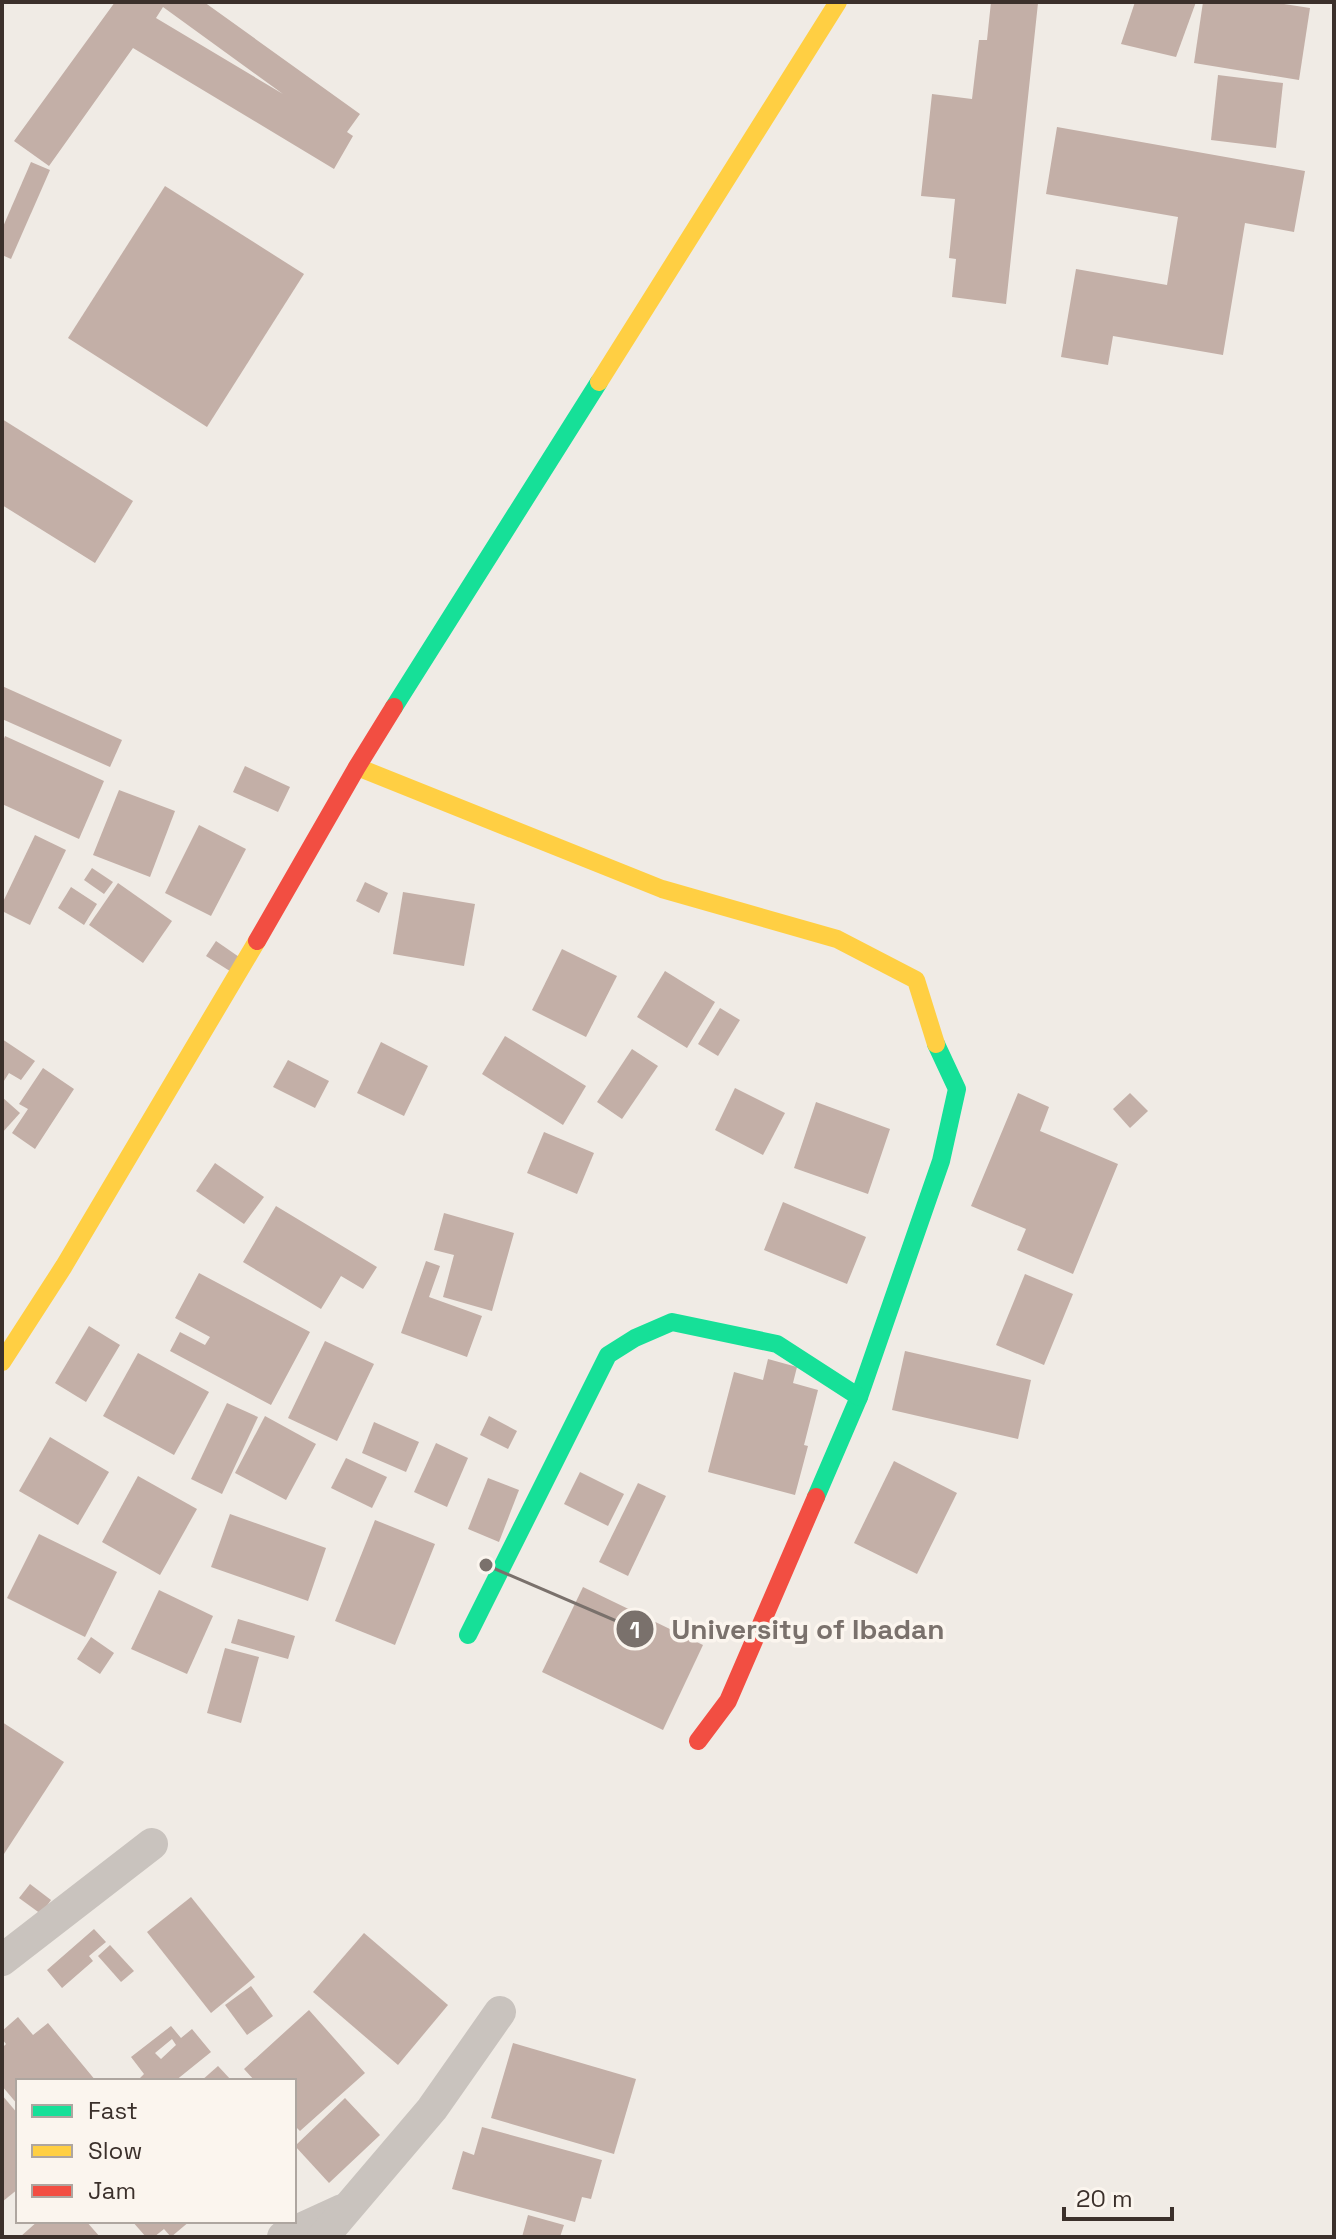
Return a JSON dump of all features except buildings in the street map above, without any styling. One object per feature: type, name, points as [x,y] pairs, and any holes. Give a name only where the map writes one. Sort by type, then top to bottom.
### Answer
[{"type":"street","points":[[2,1362],[88,1225],[357,767],[838,2]]},
{"type":"street","points":[[357,767],[662,889],[837,939],[916,980],[936,1043],[957,1089],[941,1161],[859,1397],[728,1701],[698,1741]]},
{"type":"street","points":[[468,1635],[608,1355],[635,1338],[672,1322],[777,1344],[859,1397]]},
{"type":"street","points":[[2,1960],[152,1844]]},
{"type":"street","points":[[323,2237],[432,2109],[500,2012]]},
{"type":"street","points":[[283,2237],[346,2209]]},
{"type":"traffic: fast","points":[[394,707],[599,382]]},
{"type":"traffic: fast","points":[[816,1497],[859,1397],[941,1161],[957,1089],[936,1044]]},
{"type":"traffic: fast","points":[[468,1635],[608,1355],[635,1338],[672,1322],[777,1344],[859,1397]]},
{"type":"traffic: slow","points":[[599,382],[838,2]]},
{"type":"traffic: slow","points":[[357,767],[662,889],[837,939],[916,980],[936,1044]]},
{"type":"traffic: slow","points":[[2,1362],[64,1266],[257,941]]},
{"type":"traffic: jam","points":[[257,941],[394,707]]},
{"type":"traffic: jam","points":[[698,1741],[728,1701],[816,1497]]},
{"type":"place","name":"University of Ibadan","points":[[486,1565]]}]
